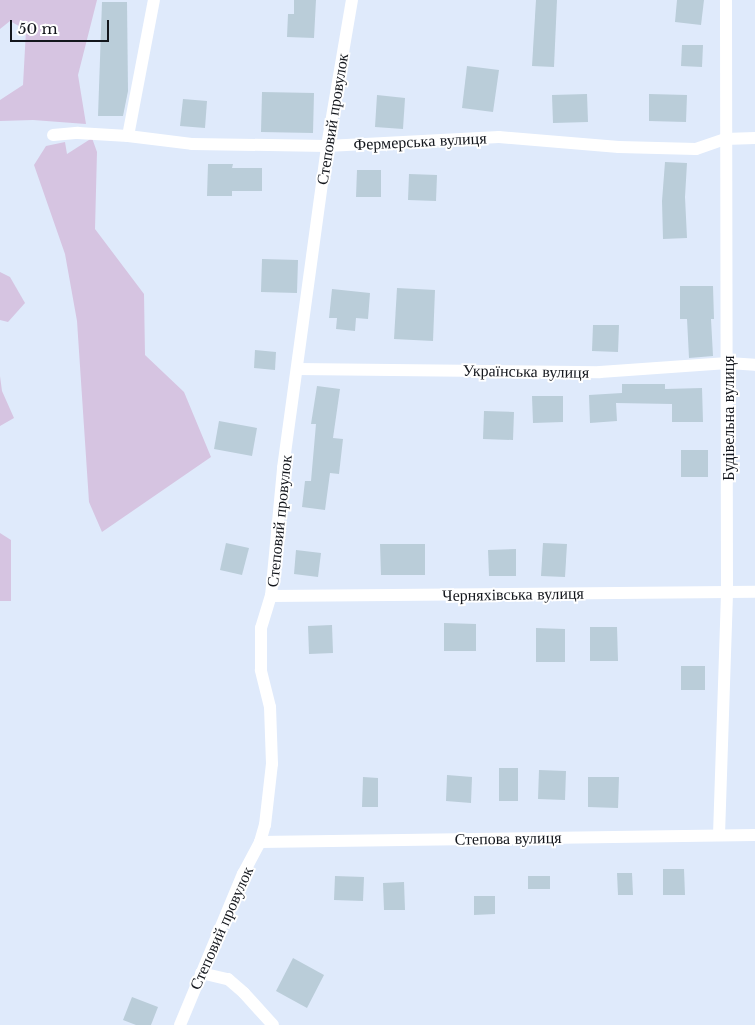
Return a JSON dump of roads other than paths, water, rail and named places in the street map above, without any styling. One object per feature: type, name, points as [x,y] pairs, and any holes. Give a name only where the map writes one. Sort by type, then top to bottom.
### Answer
[{"type":"street","points":[[128,136],[154,0]]},
{"type":"street","name":"Степовий провулок","points":[[180,1025],[243,874],[260,842],[265,825],[272,764],[270,707],[260,670],[261,628],[271,596],[283,468],[327,146],[352,0]]},
{"type":"street","name":"Будівельна вулиця","points":[[719,836],[727,592],[726,0]]},
{"type":"street","name":"Фермерська вулиця","points":[[52,135],[78,133],[128,136],[192,144],[327,146],[499,137],[619,147],[696,149],[725,139],[755,138]]},
{"type":"street","name":"Українська вулиця","points":[[297,369],[600,372],[728,363],[755,364]]},
{"type":"street","name":"Черняхівська вулиця","points":[[271,596],[755,592]]},
{"type":"street","name":"Степова вулиця","points":[[260,842],[755,835]]},
{"type":"street","points":[[201,973],[228,979],[244,993],[273,1025]]}]
